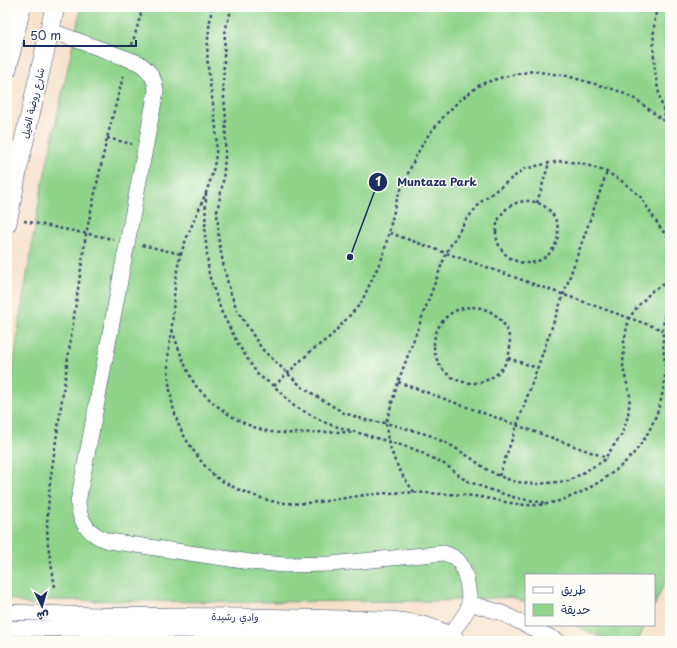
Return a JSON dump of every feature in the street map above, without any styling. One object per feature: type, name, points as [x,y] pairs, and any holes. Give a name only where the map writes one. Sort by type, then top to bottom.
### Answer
[{"type":"main road","points":[[7,69],[21,7]]},
{"type":"main road","name":"شارع روضة الخيل","points":[[7,220],[55,7]]},
{"type":"street","points":[[49,30],[139,63],[152,75],[156,92],[78,502],[78,511],[86,527],[96,536],[109,541],[270,564],[310,565],[444,553],[455,558],[462,567],[468,586],[469,603],[463,618],[451,638]]},
{"type":"street","points":[[469,603],[502,613],[525,624]]},
{"type":"street","name":"وادي رشيدة","points":[[7,612],[99,629],[248,616],[392,619],[416,622],[435,627],[451,638]]},
{"type":"street","points":[[248,616],[249,636]]},
{"type":"street","points":[[528,626],[558,641]]},
{"type":"street","name":"وادي رشيدة","points":[[7,628],[99,629],[249,636],[391,631],[413,633],[437,641]]},
{"type":"path","points":[[55,587],[48,545],[48,503],[86,234],[107,138],[143,7]]},
{"type":"path","points":[[212,7],[207,35],[208,63],[216,119],[214,166],[181,254],[174,285],[172,328],[168,363],[169,385],[174,410],[181,430],[198,456],[214,476],[234,488],[263,499],[286,503],[317,502],[377,493],[414,493],[480,497],[522,506],[551,504],[595,485],[617,470],[636,451],[654,421],[662,396],[665,376],[663,330],[668,294],[670,291]]},
{"type":"path","points":[[232,7],[225,31],[223,87],[226,134],[223,182],[217,212],[219,242],[230,291],[237,310],[262,349],[302,387],[344,413],[369,421],[386,423],[429,436],[452,446],[486,470],[498,476],[516,482],[536,484],[569,481],[606,458],[622,434],[628,416],[630,396],[623,368],[624,342],[629,318],[653,290],[670,281]]},
{"type":"path","points":[[657,7],[654,24],[654,57],[663,113],[669,127]]},
{"type":"path","points":[[274,386],[311,351],[331,336],[361,303],[383,256],[390,233],[397,199],[426,138],[460,100],[482,84],[503,77],[533,71],[567,76],[616,90],[637,100],[669,127]]},
{"type":"path","points":[[107,138],[146,148]]},
{"type":"path","points":[[414,493],[395,460],[388,440],[386,423],[398,382],[446,253],[466,220],[482,201],[524,169],[549,162],[562,161],[584,164],[607,172],[623,182],[640,196],[661,229],[670,239]]},
{"type":"path","points":[[537,203],[549,162]]},
{"type":"path","points":[[498,476],[607,172]]},
{"type":"path","points":[[206,190],[205,233],[209,274],[222,313],[238,344],[258,375],[274,386],[294,406],[328,424],[359,434]]},
{"type":"path","points":[[529,201],[537,203],[547,209],[555,218],[558,226],[557,242],[548,256],[541,260],[533,263],[517,262],[507,256],[499,246],[496,239],[497,222],[506,209],[513,204],[529,201]]},
{"type":"path","points":[[7,220],[128,242],[181,254]]},
{"type":"path","points":[[390,233],[663,330]]},
{"type":"path","points":[[467,308],[481,308],[490,311],[498,316],[506,327],[510,340],[508,358],[504,367],[498,374],[490,379],[473,383],[455,379],[447,374],[439,363],[434,350],[436,332],[440,324],[454,312],[467,308]]},
{"type":"path","points":[[172,328],[183,363],[197,387],[218,408],[240,422],[260,430],[282,433],[338,431],[388,440],[414,449],[446,465],[465,480],[516,498],[551,504]]},
{"type":"path","points":[[508,358],[537,368]]},
{"type":"path","points":[[398,382],[606,458]]},
{"type":"green space","points":[[81,7],[670,7],[670,571],[655,604],[655,574],[525,574],[525,603],[511,597],[434,601],[229,602],[38,600],[32,606],[8,598],[7,426],[19,323],[41,191]]},
{"type":"green space","points":[[576,626],[645,626],[638,641],[609,641]]},
{"type":"place","name":"Muntaza Park","points":[[350,257]]}]
